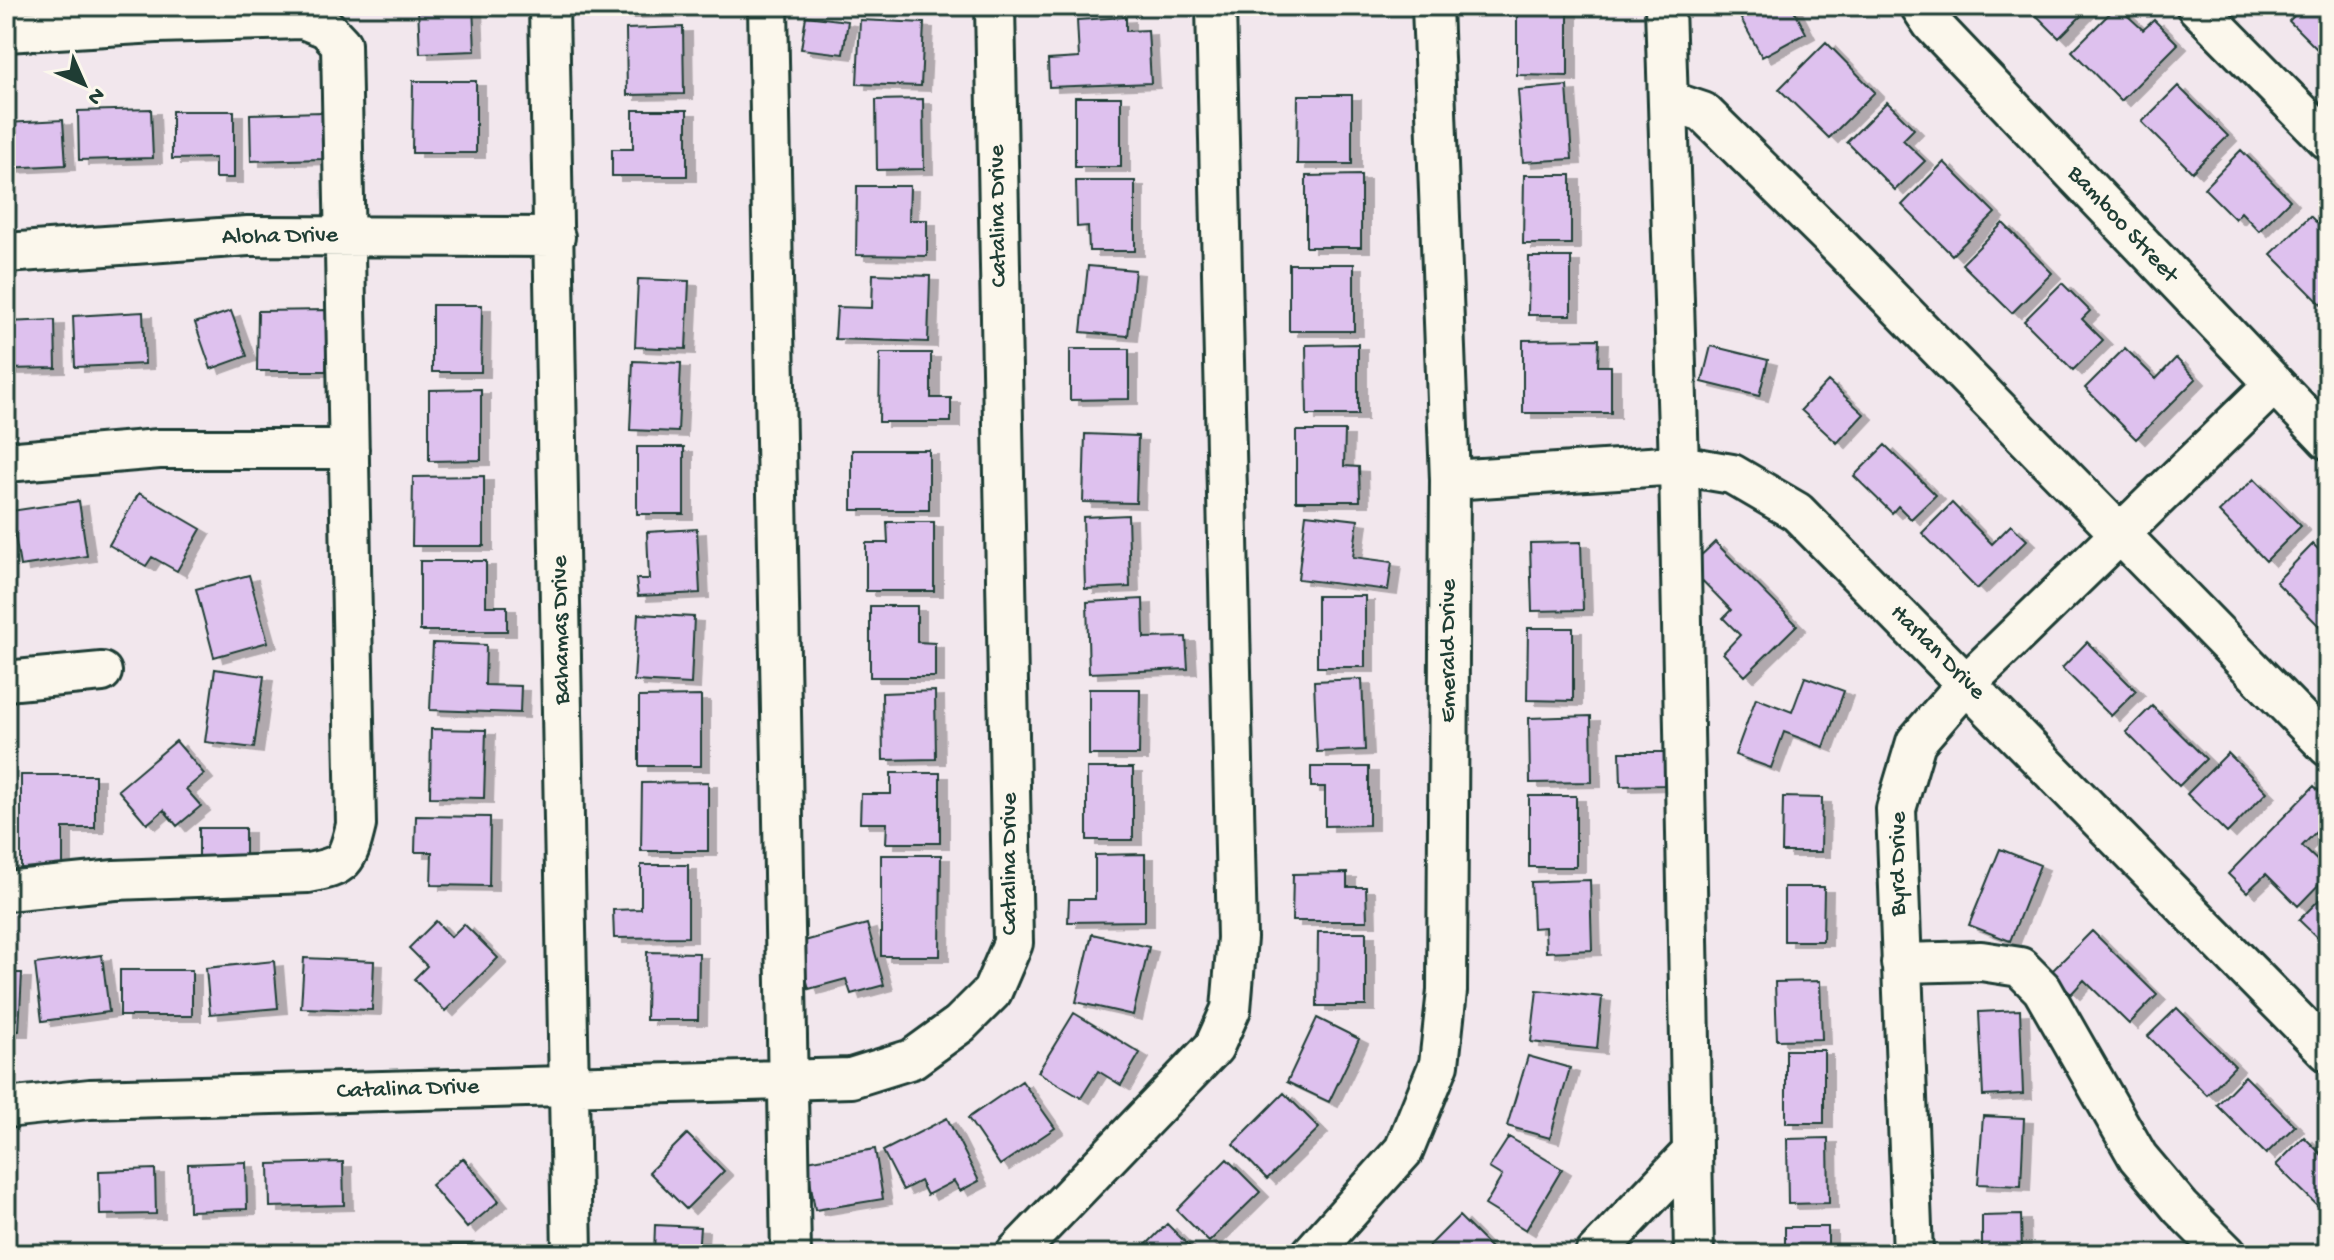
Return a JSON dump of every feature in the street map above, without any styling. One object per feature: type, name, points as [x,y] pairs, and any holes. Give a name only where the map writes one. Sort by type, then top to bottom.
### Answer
[{"type":"street","name":"Bahamas Drive","points":[[549,6],[572,1254]]},
{"type":"street","points":[[768,6],[791,1254]]},
{"type":"street","name":"Catalina Drive","points":[[6,1108],[90,1099],[851,1078],[912,1059],[960,1024],[992,992],[1013,943],[995,6]]},
{"type":"street","points":[[1015,1254],[1214,1047],[1231,1009],[1237,938],[1216,6]]},
{"type":"street","name":"Emerald Drive","points":[[1311,1254],[1404,1150],[1439,1064],[1447,991],[1450,480],[1432,6]]},
{"type":"street","points":[[1665,6],[1679,465],[1694,1254]]},
{"type":"street","points":[[2196,6],[2328,140]]},
{"type":"street","name":"Bamboo Street","points":[[1934,12],[2273,385],[2328,440]]},
{"type":"street","points":[[6,32],[303,19],[326,28],[341,44],[356,825],[350,851],[335,868],[308,873],[115,880],[6,891]]},
{"type":"street","points":[[1670,101],[1703,112],[1843,250],[2328,747]]},
{"type":"street","name":"Aloha Drive","points":[[6,253],[248,236],[555,237]]},
{"type":"street","name":"Byrd Drive","points":[[1913,1254],[1896,809],[1916,742],[1967,683],[2273,385]]},
{"type":"street","points":[[6,462],[159,449],[349,449]]},
{"type":"street","name":"Harlan Drive","points":[[1450,480],[1679,465],[1732,474],[1797,512],[2328,1052]]},
{"type":"street","points":[[6,681],[102,672]]},
{"type":"street","points":[[1901,963],[1981,961],[2020,967],[2042,989],[2138,1157],[2181,1208],[2227,1254]]},
{"type":"street","points":[[1595,1254],[1692,1152]]},
{"type":"building","points":[[418,6],[473,6],[475,51],[420,53]]},
{"type":"building","points":[[624,6],[671,6],[671,12],[624,13]]},
{"type":"building","points":[[1517,6],[1568,6],[1568,76],[1517,75]]},
{"type":"building","points":[[1734,6],[1796,6],[1793,8],[1806,33],[1762,57]]},
{"type":"building","points":[[2027,6],[2091,6],[2059,38]]},
{"type":"building","points":[[2117,6],[2143,30],[2154,20],[2178,44],[2121,101],[2072,51]]},
{"type":"building","points":[[2304,6],[2328,6],[2328,60],[2289,21]]},
{"type":"building","points":[[806,16],[848,21],[843,54],[801,49]]},
{"type":"building","points":[[1126,17],[1126,31],[1148,30],[1151,83],[1049,87],[1048,60],[1079,58],[1077,20]]},
{"type":"building","points":[[860,20],[924,23],[921,86],[857,84]]},
{"type":"building","points":[[683,27],[684,94],[627,95],[626,29]]},
{"type":"building","points":[[1826,42],[1875,92],[1829,138],[1779,89]]},
{"type":"building","points":[[413,81],[476,81],[476,153],[412,153]]},
{"type":"building","points":[[1567,86],[1572,159],[1523,162],[1518,90]]},
{"type":"building","points":[[2178,86],[2228,136],[2192,172],[2142,122]]},
{"type":"building","points":[[1298,95],[1352,95],[1352,164],[1297,164]]},
{"type":"building","points":[[1075,97],[1121,97],[1121,167],[1075,167]]},
{"type":"building","points":[[923,99],[924,169],[877,170],[876,100]]},
{"type":"building","points":[[1887,102],[1914,129],[1903,140],[1925,161],[1895,190],[1847,142]]},
{"type":"building","points":[[151,109],[153,158],[79,160],[78,111]]},
{"type":"building","points":[[633,110],[687,110],[687,176],[612,176],[612,149],[633,149]]},
{"type":"building","points":[[172,111],[234,111],[234,178],[215,178],[215,158],[172,159]]},
{"type":"building","points":[[322,112],[323,159],[251,161],[250,114]]},
{"type":"building","points":[[63,120],[66,165],[6,168],[6,123]]},
{"type":"building","points":[[2241,150],[2290,200],[2259,231],[2241,212],[2235,219],[2204,188]]},
{"type":"building","points":[[1944,162],[1995,213],[1952,255],[1902,205]]},
{"type":"building","points":[[1361,175],[1361,247],[1306,247],[1306,176]]},
{"type":"building","points":[[1524,175],[1571,175],[1571,244],[1523,244]]},
{"type":"building","points":[[1076,181],[1135,181],[1135,251],[1089,251],[1088,226],[1077,227]]},
{"type":"building","points":[[857,186],[910,186],[909,220],[927,220],[927,256],[856,255]]},
{"type":"building","points":[[2310,216],[2328,234],[2328,298],[2321,304],[2271,254]]},
{"type":"building","points":[[2003,223],[2052,273],[2012,313],[1962,264]]},
{"type":"building","points":[[1529,257],[1571,257],[1571,315],[1528,315]]},
{"type":"building","points":[[1289,264],[1354,264],[1354,331],[1289,331]]},
{"type":"building","points":[[1088,266],[1135,270],[1128,336],[1081,332]]},
{"type":"building","points":[[873,274],[930,276],[928,342],[835,339],[837,307],[872,308]]},
{"type":"building","points":[[638,279],[689,281],[686,349],[635,347]]},
{"type":"building","points":[[2062,283],[2090,311],[2082,319],[2103,340],[2073,370],[2024,321]]},
{"type":"building","points":[[432,305],[482,305],[481,372],[432,372]]},
{"type":"building","points":[[327,310],[326,371],[257,371],[258,311]]},
{"type":"building","points":[[231,311],[247,356],[211,369],[195,323]]},
{"type":"building","points":[[143,312],[145,364],[75,367],[73,316]]},
{"type":"building","points":[[55,320],[56,368],[6,369],[6,322]]},
{"type":"building","points":[[1599,339],[1598,366],[1611,366],[1611,413],[1523,413],[1523,340]]},
{"type":"building","points":[[1358,344],[1358,415],[1307,415],[1306,345]]},
{"type":"building","points":[[1711,346],[1768,360],[1759,396],[1702,382]]},
{"type":"building","points":[[2125,348],[2156,379],[2176,358],[2196,379],[2136,439],[2085,388]]},
{"type":"building","points":[[1070,349],[1129,349],[1129,399],[1070,400]]},
{"type":"building","points":[[880,353],[931,353],[931,398],[951,398],[951,422],[879,422]]},
{"type":"building","points":[[633,361],[681,363],[678,432],[630,430]]},
{"type":"building","points":[[1828,381],[1864,414],[1837,443],[1801,410]]},
{"type":"building","points":[[481,389],[481,460],[429,461],[429,390]]},
{"type":"building","points":[[1296,431],[1345,431],[1344,466],[1359,467],[1360,501],[1296,501]]},
{"type":"building","points":[[1085,434],[1138,436],[1136,503],[1083,502]]},
{"type":"building","points":[[1885,445],[1936,495],[1911,519],[1898,506],[1892,513],[1854,476]]},
{"type":"building","points":[[637,447],[684,447],[684,514],[637,514]]},
{"type":"building","points":[[852,450],[929,450],[929,510],[852,510]]},
{"type":"building","points":[[484,476],[484,546],[412,546],[413,477]]},
{"type":"building","points":[[2254,479],[2301,526],[2266,561],[2219,512]]},
{"type":"building","points":[[139,493],[201,529],[177,571],[152,557],[146,566],[109,545]]},
{"type":"building","points":[[79,501],[87,556],[20,566],[11,511]]},
{"type":"building","points":[[1952,503],[1992,544],[2011,525],[2027,540],[1977,589],[1922,533]]},
{"type":"building","points":[[1306,514],[1358,520],[1353,557],[1392,562],[1388,590],[1298,579]]},
{"type":"building","points":[[1128,515],[1130,587],[1085,589],[1083,517]]},
{"type":"building","points":[[887,522],[934,522],[934,591],[866,591],[866,543],[888,543]]},
{"type":"building","points":[[697,529],[700,593],[638,596],[636,579],[649,579],[647,532]]},
{"type":"building","points":[[1581,542],[1583,610],[1532,611],[1530,543]]},
{"type":"building","points":[[1715,542],[1797,625],[1745,676],[1723,653],[1740,635],[1723,618],[1731,610],[1689,567]]},
{"type":"building","points":[[2313,544],[2328,559],[2328,627],[2324,631],[2276,582]]},
{"type":"building","points":[[420,561],[486,561],[486,606],[507,606],[507,631],[420,631]]},
{"type":"building","points":[[249,575],[268,642],[214,657],[196,589]]},
{"type":"building","points":[[1317,596],[1365,596],[1365,667],[1317,667]]},
{"type":"building","points":[[1143,599],[1144,638],[1186,637],[1188,669],[1089,673],[1087,602]]},
{"type":"building","points":[[870,606],[917,606],[917,642],[935,643],[935,677],[870,677]]},
{"type":"building","points":[[638,614],[694,617],[691,684],[634,681]]},
{"type":"building","points":[[1528,628],[1573,628],[1573,701],[1527,700]]},
{"type":"building","points":[[2087,642],[2136,691],[2111,716],[2062,668]]},
{"type":"building","points":[[433,643],[486,645],[485,685],[521,686],[520,713],[430,710]]},
{"type":"building","points":[[215,669],[264,676],[254,748],[205,742]]},
{"type":"building","points":[[1805,677],[1844,691],[1824,747],[1784,732],[1771,768],[1735,755],[1756,698],[1792,712]]},
{"type":"building","points":[[1362,679],[1365,750],[1317,752],[1314,681]]},
{"type":"building","points":[[1089,689],[1140,689],[1139,755],[1089,755]]},
{"type":"building","points":[[935,691],[936,759],[883,760],[882,693]]},
{"type":"building","points":[[701,696],[701,766],[639,766],[639,697]]},
{"type":"building","points":[[2152,706],[2206,759],[2179,786],[2126,732]]},
{"type":"building","points":[[1591,716],[1592,782],[1530,783],[1529,718]]},
{"type":"building","points":[[431,729],[486,730],[484,798],[430,797]]},
{"type":"building","points":[[176,741],[204,774],[186,789],[201,806],[177,826],[164,810],[147,824],[118,790]]},
{"type":"building","points":[[1620,752],[1664,752],[1664,785],[1621,786]]},
{"type":"building","points":[[2228,753],[2267,792],[2227,833],[2187,794]]},
{"type":"building","points":[[1311,767],[1369,767],[1369,825],[1325,826],[1325,787],[1311,787]]},
{"type":"building","points":[[1087,768],[1133,768],[1133,840],[1087,840]]},
{"type":"building","points":[[891,773],[940,773],[940,843],[886,843],[887,823],[860,823],[861,794],[891,794]]},
{"type":"building","points":[[21,775],[95,775],[95,828],[63,828],[63,868],[21,868]]},
{"type":"building","points":[[708,782],[708,851],[641,851],[642,783]]},
{"type":"building","points":[[2314,786],[2328,800],[2328,820],[2302,846],[2328,871],[2328,875],[2298,906],[2266,874],[2247,892],[2228,874]]},
{"type":"building","points":[[1529,796],[1576,796],[1576,867],[1529,867]]},
{"type":"building","points":[[1783,797],[1822,798],[1821,852],[1782,852]]},
{"type":"building","points":[[416,816],[490,817],[489,886],[431,885],[432,852],[415,852]]},
{"type":"building","points":[[199,828],[245,828],[245,857],[199,857]]},
{"type":"building","points":[[2000,849],[2040,865],[2010,941],[1969,925]]},
{"type":"building","points":[[1145,854],[1145,921],[1068,922],[1069,899],[1095,899],[1095,855]]},
{"type":"building","points":[[881,855],[941,855],[940,956],[881,956]]},
{"type":"building","points":[[641,865],[688,865],[688,937],[614,938],[613,910],[641,909]]},
{"type":"building","points":[[1347,873],[1347,887],[1366,887],[1367,921],[1292,921],[1293,874]]},
{"type":"building","points":[[1590,880],[1592,950],[1546,952],[1545,927],[1533,928],[1531,882]]},
{"type":"building","points":[[1784,887],[1824,887],[1823,941],[1784,941]]},
{"type":"building","points":[[2328,891],[2328,948],[2299,920]]},
{"type":"building","points":[[436,921],[451,937],[464,924],[498,958],[445,1011],[414,979],[427,966],[409,948]]},
{"type":"building","points":[[867,924],[884,985],[851,994],[846,979],[809,989],[797,943]]},
{"type":"building","points":[[2092,931],[2157,995],[2129,1024],[2084,980],[2071,994],[2050,973]]},
{"type":"building","points":[[1318,932],[1366,932],[1366,1006],[1317,1006]]},
{"type":"building","points":[[1092,934],[1149,947],[1133,1015],[1076,1002]]},
{"type":"building","points":[[647,952],[699,953],[698,1020],[646,1020]]},
{"type":"building","points":[[102,955],[109,1012],[42,1021],[35,964]]},
{"type":"building","points":[[304,958],[374,961],[372,1010],[301,1008]]},
{"type":"building","points":[[274,961],[278,1008],[210,1014],[206,968]]},
{"type":"building","points":[[120,970],[192,970],[192,1016],[120,1016]]},
{"type":"building","points":[[6,973],[22,973],[19,1031],[6,1031]]},
{"type":"building","points":[[1820,981],[1822,1039],[1777,1040],[1775,982]]},
{"type":"building","points":[[1537,990],[1602,997],[1597,1049],[1531,1042]]},
{"type":"building","points":[[2177,1008],[2235,1066],[2207,1095],[2148,1036]]},
{"type":"building","points":[[2020,1010],[2023,1094],[1983,1096],[1979,1012]]},
{"type":"building","points":[[1074,1013],[1140,1053],[1121,1085],[1098,1071],[1081,1098],[1038,1072]]},
{"type":"building","points":[[1317,1018],[1359,1039],[1329,1102],[1287,1082]]},
{"type":"building","points":[[1786,1050],[1824,1050],[1824,1123],[1786,1123]]},
{"type":"building","points":[[1528,1056],[1570,1068],[1550,1138],[1507,1126]]},
{"type":"building","points":[[2245,1076],[2295,1126],[2266,1154],[2217,1105]]},
{"type":"building","points":[[1022,1081],[1055,1128],[1000,1165],[968,1118]]},
{"type":"building","points":[[1284,1093],[1319,1128],[1267,1179],[1233,1144]]},
{"type":"building","points":[[1983,1116],[2024,1118],[2021,1186],[1978,1184]]},
{"type":"building","points":[[947,1118],[979,1181],[960,1191],[954,1181],[927,1195],[920,1181],[903,1190],[883,1151]]},
{"type":"building","points":[[687,1134],[724,1171],[686,1209],[649,1172]]},
{"type":"building","points":[[1509,1137],[1562,1169],[1526,1230],[1485,1205],[1502,1176],[1489,1168]]},
{"type":"building","points":[[2304,1137],[2328,1161],[2328,1209],[2325,1213],[2276,1165]]},
{"type":"building","points":[[1828,1138],[1829,1203],[1788,1204],[1787,1139]]},
{"type":"building","points":[[875,1149],[883,1199],[815,1210],[807,1161]]},
{"type":"building","points":[[463,1158],[499,1201],[467,1228],[431,1185]]},
{"type":"building","points":[[1227,1159],[1260,1192],[1209,1242],[1177,1210]]},
{"type":"building","points":[[246,1162],[247,1209],[189,1211],[188,1164]]},
{"type":"building","points":[[343,1162],[344,1205],[270,1207],[269,1164]]},
{"type":"building","points":[[155,1169],[156,1214],[100,1215],[99,1171]]},
{"type":"building","points":[[2021,1215],[2022,1254],[1982,1254],[1982,1216]]},
{"type":"building","points":[[1459,1216],[1497,1254],[1421,1254]]},
{"type":"building","points":[[1167,1224],[1197,1254],[1137,1254]]},
{"type":"building","points":[[655,1225],[700,1227],[698,1254],[654,1254]]},
{"type":"building","points":[[1785,1227],[1828,1227],[1828,1254],[1785,1254]]},
{"type":"building","points":[[446,1245],[498,1245],[498,1254],[446,1254]]}]
